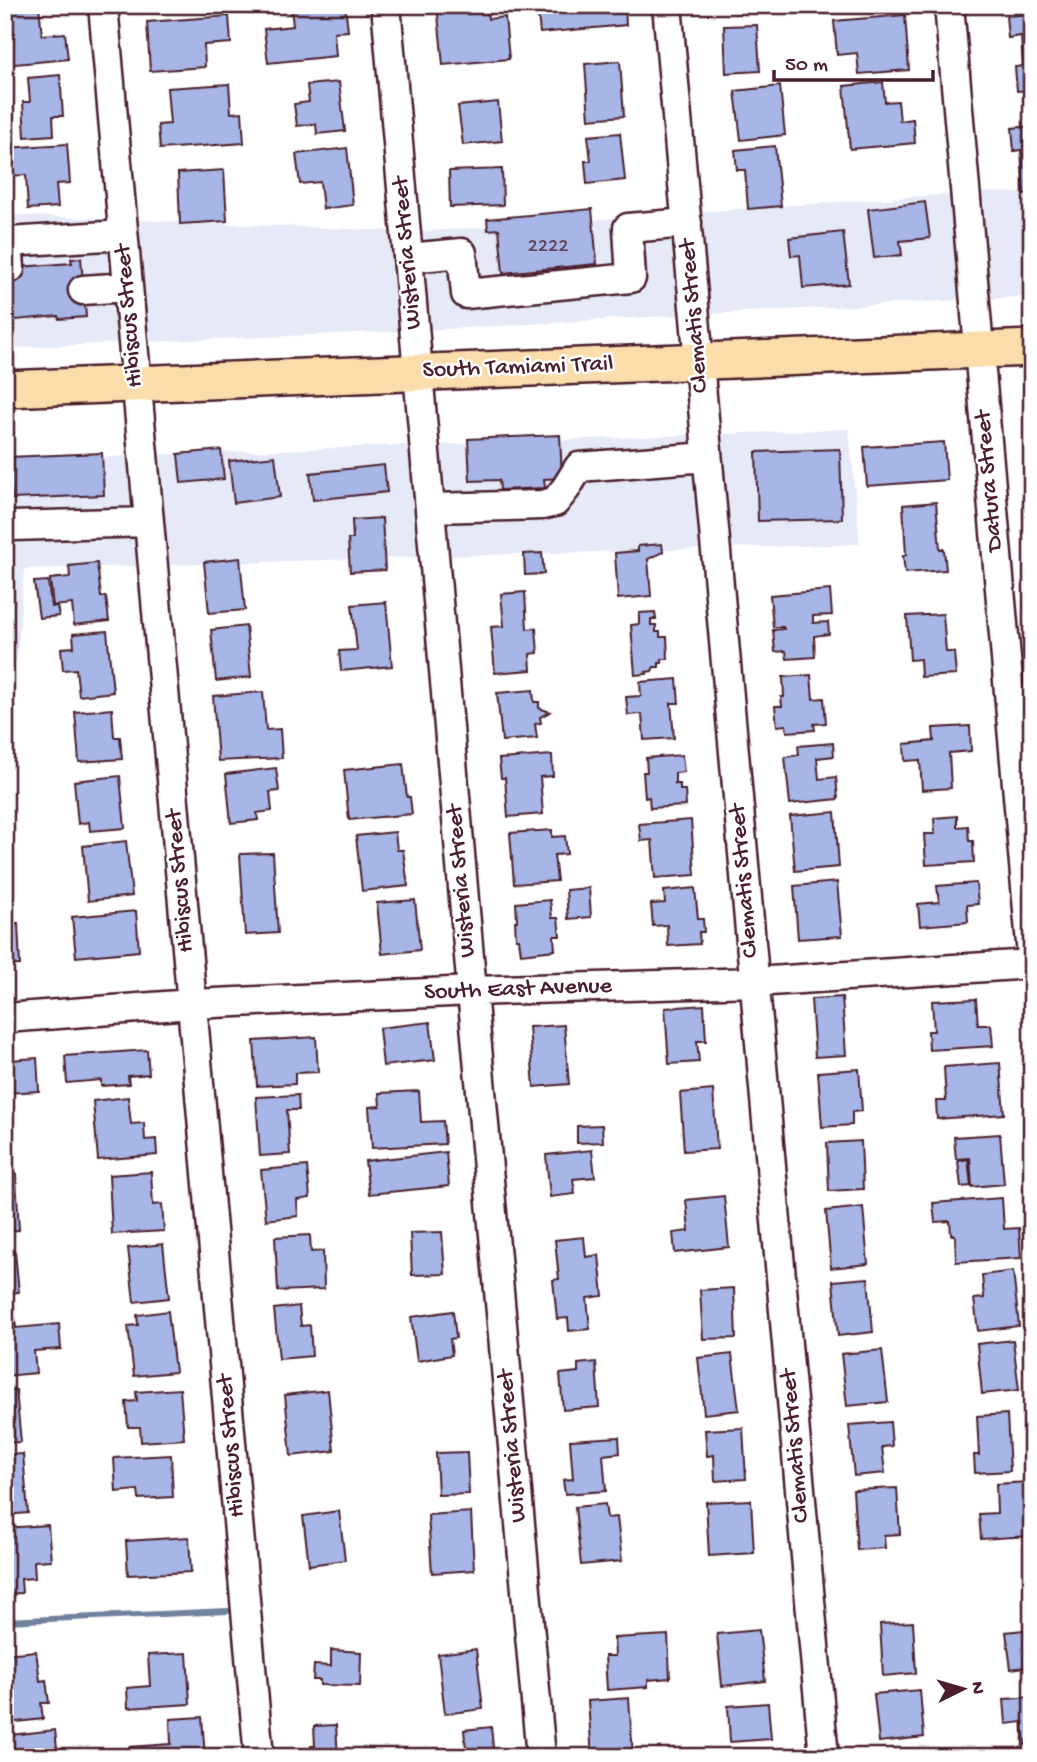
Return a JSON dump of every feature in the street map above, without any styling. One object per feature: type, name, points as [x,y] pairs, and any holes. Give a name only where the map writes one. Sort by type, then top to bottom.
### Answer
[{"type":"main road","name":"South Tamiami Trail","points":[[5,389],[1032,348]]},
{"type":"street","name":"Hibiscus Street","points":[[103,5],[259,1757]]},
{"type":"street","name":"Wisteria Street","points":[[386,5],[471,991],[541,1757]]},
{"type":"street","name":"Clematis Street","points":[[667,5],[824,1757]]},
{"type":"street","name":"Datura Street","points":[[949,5],[1032,956]]},
{"type":"street","points":[[408,258],[463,253],[466,294],[631,278],[628,228],[687,223]]},
{"type":"street","points":[[10,268],[8,242],[123,235]]},
{"type":"street","points":[[83,290],[128,287]]},
{"type":"street","points":[[430,508],[542,505],[555,502],[579,467],[708,457]]},
{"type":"street","points":[[12,526],[149,522]]},
{"type":"street","name":"South East Avenue","points":[[5,1018],[192,1004],[754,982],[1032,964]]},
{"type":"shaded area","points":[[978,192],[1032,193],[1032,296],[987,299]]},
{"type":"shaded area","points":[[953,194],[962,300],[707,314],[698,212]]},
{"type":"shaded area","points":[[674,214],[682,315],[427,330],[418,232]]},
{"type":"shaded area","points":[[5,215],[109,219],[120,343],[5,348]]},
{"type":"shaded area","points":[[134,220],[393,231],[402,331],[145,342]]},
{"type":"shaded area","points":[[849,429],[860,544],[728,548],[718,434]]},
{"type":"shaded area","points":[[693,435],[703,549],[446,556],[437,445]]},
{"type":"shaded area","points":[[412,445],[422,557],[165,565],[155,455]]},
{"type":"shaded area","points":[[130,456],[140,566],[24,569],[17,661],[5,663],[5,461]]},
{"type":"building","points":[[5,5],[39,5],[42,35],[65,33],[68,59],[5,65]]},
{"type":"building","points":[[345,5],[348,31],[334,32],[336,56],[268,63],[264,29],[293,26],[291,7]]},
{"type":"building","points":[[437,5],[486,5],[488,19],[505,17],[509,59],[443,65]]},
{"type":"building","points":[[537,5],[625,5],[626,25],[540,33]]},
{"type":"building","points":[[1032,14],[1032,90],[1017,91],[1015,67],[1023,66],[1021,36],[1008,38],[1006,16]]},
{"type":"building","points":[[905,15],[909,70],[859,74],[857,53],[837,55],[834,21]]},
{"type":"building","points":[[229,16],[231,43],[204,45],[205,67],[150,71],[147,22]]},
{"type":"building","points":[[757,25],[760,71],[726,73],[724,26]]},
{"type":"building","points":[[620,61],[624,116],[589,119],[585,64]]},
{"type":"building","points":[[60,75],[63,116],[53,116],[54,135],[25,137],[23,102],[30,102],[28,78]]},
{"type":"building","points":[[339,82],[345,131],[317,134],[316,124],[297,126],[294,104],[309,102],[307,85]]},
{"type":"building","points":[[883,82],[885,102],[898,101],[900,121],[913,119],[915,143],[850,149],[844,86]]},
{"type":"building","points":[[229,84],[231,113],[242,112],[244,143],[160,149],[158,125],[170,124],[167,88]]},
{"type":"building","points":[[780,86],[785,135],[741,140],[735,91]]},
{"type":"building","points":[[498,102],[502,141],[463,145],[458,106]]},
{"type":"building","points":[[1032,126],[1032,193],[1024,194],[1021,150],[1014,151],[1012,128]]},
{"type":"building","points":[[620,133],[625,180],[587,184],[585,161],[591,161],[588,136]]},
{"type":"building","points":[[67,144],[70,183],[56,184],[58,207],[28,209],[26,175],[7,176],[5,148]]},
{"type":"building","points":[[775,146],[781,206],[748,209],[745,170],[737,170],[735,150]]},
{"type":"building","points":[[347,148],[353,205],[323,209],[320,182],[300,184],[296,154]]},
{"type":"building","points":[[502,169],[503,205],[450,207],[449,171]]},
{"type":"building","points":[[224,170],[227,221],[180,224],[178,173]]},
{"type":"building","points":[[925,202],[930,238],[900,241],[902,255],[874,258],[868,209]]},
{"type":"building","points":[[592,209],[597,264],[503,273],[499,229],[488,230],[487,219]]},
{"type":"building","points":[[843,232],[849,284],[803,288],[800,255],[791,256],[789,238]]},
{"type":"building","points":[[81,258],[86,317],[59,319],[58,316],[5,321],[5,268],[72,263],[71,259]]},
{"type":"building","points":[[560,435],[562,478],[544,479],[545,488],[500,490],[499,480],[470,481],[468,439]]},
{"type":"building","points":[[944,442],[947,480],[867,486],[864,447]]},
{"type":"building","points":[[840,449],[842,519],[758,521],[756,452]]},
{"type":"building","points":[[221,450],[224,479],[181,483],[178,454]]},
{"type":"building","points":[[102,453],[104,495],[12,499],[9,457]]},
{"type":"building","points":[[275,456],[280,497],[234,503],[229,461]]},
{"type":"building","points":[[384,465],[387,492],[313,500],[310,473]]},
{"type":"building","points":[[936,502],[940,549],[944,549],[946,570],[905,573],[903,505]]},
{"type":"building","points":[[382,518],[385,570],[350,572],[348,539],[353,539],[352,520]]},
{"type":"building","points":[[662,544],[663,552],[648,559],[651,596],[618,599],[615,553],[638,551],[638,546]]},
{"type":"building","points":[[542,553],[544,574],[525,575],[524,554]]},
{"type":"building","points":[[240,558],[245,610],[209,613],[204,562]]},
{"type":"building","points":[[97,563],[101,597],[106,597],[109,621],[74,625],[72,604],[53,606],[50,579],[70,577],[69,566]]},
{"type":"building","points":[[48,581],[51,607],[57,606],[59,616],[39,618],[34,582]]},
{"type":"building","points":[[830,590],[832,615],[813,616],[813,623],[828,622],[829,634],[814,636],[815,657],[787,659],[786,651],[775,652],[773,630],[784,629],[773,627],[770,595]]},
{"type":"building","points":[[525,592],[527,629],[536,628],[538,653],[530,654],[531,670],[495,673],[491,627],[504,626],[501,594]]},
{"type":"building","points":[[386,602],[392,666],[341,671],[339,651],[357,650],[352,605]]},
{"type":"building","points":[[655,612],[656,619],[651,619],[651,625],[656,625],[656,632],[660,632],[660,637],[667,637],[668,659],[662,659],[659,667],[654,667],[652,671],[646,672],[647,674],[635,675],[631,625],[639,624],[639,613]]},
{"type":"building","points":[[943,614],[946,652],[954,652],[956,675],[921,677],[920,659],[910,660],[907,616]]},
{"type":"building","points":[[246,626],[251,677],[216,681],[211,630]]},
{"type":"building","points":[[107,631],[113,692],[79,696],[76,669],[63,670],[61,648],[74,647],[73,634]]},
{"type":"building","points":[[811,675],[813,699],[824,698],[826,723],[814,724],[815,730],[787,732],[786,725],[777,726],[775,706],[782,706],[783,677]]},
{"type":"building","points":[[677,679],[679,703],[671,703],[674,738],[644,740],[642,714],[628,715],[626,697],[641,696],[640,682]]},
{"type":"building","points":[[533,690],[534,702],[539,702],[539,708],[550,712],[540,717],[541,723],[535,724],[537,738],[502,741],[497,693]]},
{"type":"building","points":[[263,692],[266,730],[280,729],[282,758],[218,761],[213,696]]},
{"type":"building","points":[[112,709],[114,737],[120,737],[122,759],[79,762],[75,712]]},
{"type":"building","points":[[970,726],[971,751],[949,753],[951,788],[922,790],[920,760],[905,761],[904,744],[934,741],[933,728]]},
{"type":"building","points":[[833,743],[834,756],[817,758],[819,779],[836,777],[838,799],[790,804],[785,757],[799,755],[798,746]]},
{"type":"building","points":[[552,755],[553,776],[540,777],[543,814],[508,817],[505,778],[501,778],[499,759]]},
{"type":"building","points":[[682,755],[684,772],[675,773],[675,784],[680,784],[680,790],[685,790],[686,806],[650,808],[649,797],[645,798],[643,772],[647,772],[646,758]]},
{"type":"building","points":[[403,764],[412,814],[349,820],[344,770]]},
{"type":"building","points":[[276,768],[279,791],[270,792],[272,811],[257,813],[258,820],[231,823],[226,774]]},
{"type":"building","points":[[120,776],[125,828],[90,831],[89,822],[78,824],[74,781]]},
{"type":"building","points":[[835,812],[839,867],[795,871],[790,816]]},
{"type":"building","points":[[957,816],[957,827],[968,826],[969,841],[973,841],[974,862],[926,865],[924,834],[935,834],[934,818]]},
{"type":"building","points":[[691,820],[695,875],[655,878],[652,840],[641,841],[639,824]]},
{"type":"building","points":[[552,830],[552,837],[565,836],[567,854],[554,855],[557,881],[514,884],[510,833]]},
{"type":"building","points":[[395,832],[397,850],[403,850],[408,886],[362,891],[356,836]]},
{"type":"building","points":[[126,841],[132,896],[88,901],[83,846]]},
{"type":"building","points":[[273,853],[278,933],[245,935],[240,854]]},
{"type":"building","points":[[837,882],[842,936],[798,939],[794,886]]},
{"type":"building","points":[[976,883],[978,904],[967,905],[968,922],[920,926],[918,904],[939,902],[937,886]]},
{"type":"building","points":[[589,888],[591,917],[568,919],[566,890]]},
{"type":"building","points":[[695,888],[698,919],[703,919],[704,932],[699,932],[700,944],[668,946],[667,925],[653,926],[651,904],[665,903],[664,891]]},
{"type":"building","points":[[415,900],[420,950],[382,954],[377,903]]},
{"type":"building","points":[[550,900],[552,918],[558,918],[560,936],[554,936],[555,950],[521,954],[519,939],[516,939],[516,903]]},
{"type":"building","points":[[136,911],[139,951],[76,957],[72,917]]},
{"type":"building","points":[[5,923],[18,923],[20,965],[5,966]]},
{"type":"building","points":[[842,997],[846,1055],[815,1057],[811,999]]},
{"type":"building","points":[[976,999],[978,1025],[991,1025],[993,1046],[929,1050],[928,1031],[934,1031],[932,1001]]},
{"type":"building","points":[[704,1005],[706,1041],[697,1041],[699,1062],[669,1064],[665,1008]]},
{"type":"building","points":[[430,1022],[435,1060],[383,1066],[379,1028]]},
{"type":"building","points":[[564,1025],[569,1084],[534,1087],[529,1027]]},
{"type":"building","points":[[316,1037],[318,1072],[295,1073],[295,1084],[257,1086],[254,1041]]},
{"type":"building","points":[[147,1050],[149,1074],[128,1076],[129,1084],[101,1086],[101,1080],[67,1083],[65,1056]]},
{"type":"building","points":[[37,1058],[39,1091],[5,1093],[5,1071],[11,1071],[10,1060]]},
{"type":"building","points":[[1000,1063],[1004,1114],[937,1119],[936,1101],[946,1101],[944,1067]]},
{"type":"building","points":[[859,1069],[862,1111],[852,1112],[852,1125],[822,1127],[818,1072]]},
{"type":"building","points":[[713,1090],[717,1149],[684,1151],[680,1093]]},
{"type":"building","points":[[419,1091],[421,1122],[443,1121],[445,1144],[372,1148],[369,1107],[380,1106],[379,1093]]},
{"type":"building","points":[[298,1095],[299,1110],[287,1110],[290,1154],[260,1156],[256,1097]]},
{"type":"building","points":[[128,1097],[131,1124],[144,1123],[145,1140],[156,1139],[157,1155],[98,1160],[93,1101]]},
{"type":"building","points":[[602,1125],[603,1142],[577,1143],[577,1126]]},
{"type":"building","points":[[1000,1134],[1004,1184],[972,1187],[970,1158],[956,1159],[954,1137]]},
{"type":"building","points":[[861,1141],[863,1189],[829,1191],[827,1143]]},
{"type":"building","points":[[592,1150],[595,1177],[573,1179],[575,1194],[550,1197],[546,1155]]},
{"type":"building","points":[[446,1152],[449,1186],[369,1194],[365,1161]]},
{"type":"building","points":[[968,1159],[971,1186],[961,1187],[958,1161]]},
{"type":"building","points":[[307,1166],[310,1198],[297,1200],[298,1216],[266,1220],[261,1170]]},
{"type":"building","points":[[151,1172],[153,1205],[162,1204],[164,1231],[112,1234],[109,1175]]},
{"type":"building","points":[[5,1174],[16,1174],[19,1230],[5,1231]]},
{"type":"building","points":[[724,1196],[729,1247],[675,1253],[673,1233],[689,1231],[686,1200]]},
{"type":"building","points":[[1002,1198],[1004,1229],[1019,1228],[1021,1258],[956,1262],[955,1235],[951,1235],[950,1221],[935,1222],[933,1203]]},
{"type":"building","points":[[863,1207],[868,1264],[831,1268],[826,1211]]},
{"type":"building","points":[[442,1232],[445,1274],[412,1275],[410,1233]]},
{"type":"building","points":[[310,1235],[311,1252],[323,1251],[324,1289],[278,1291],[275,1237]]},
{"type":"building","points":[[584,1237],[586,1257],[599,1255],[603,1296],[587,1298],[590,1329],[569,1331],[568,1318],[557,1319],[553,1280],[559,1279],[555,1240]]},
{"type":"building","points":[[163,1244],[169,1298],[134,1302],[128,1248]]},
{"type":"building","points":[[15,1252],[19,1292],[5,1294],[5,1253]]},
{"type":"building","points":[[1013,1271],[1019,1326],[978,1331],[974,1299],[984,1298],[982,1275]]},
{"type":"building","points":[[868,1278],[873,1332],[838,1336],[833,1281]]},
{"type":"building","points":[[734,1288],[736,1338],[703,1339],[700,1290]]},
{"type":"building","points":[[299,1306],[301,1326],[310,1325],[312,1356],[279,1359],[274,1309]]},
{"type":"building","points":[[168,1311],[175,1372],[134,1376],[128,1326],[138,1325],[137,1315]]},
{"type":"building","points":[[453,1311],[456,1338],[450,1339],[452,1355],[417,1361],[411,1317]]},
{"type":"building","points":[[15,1318],[16,1328],[59,1324],[61,1349],[34,1351],[36,1373],[5,1376],[5,1319]]},
{"type":"building","points":[[1013,1340],[1019,1390],[982,1394],[977,1344]]},
{"type":"building","points":[[882,1350],[888,1402],[847,1406],[841,1354]]},
{"type":"building","points":[[732,1354],[739,1410],[704,1414],[698,1358]]},
{"type":"building","points":[[596,1362],[599,1407],[563,1410],[560,1374],[578,1372],[578,1364]]},
{"type":"building","points":[[180,1389],[184,1439],[141,1442],[140,1427],[128,1427],[126,1402],[137,1401],[136,1392]]},
{"type":"building","points":[[16,1390],[21,1442],[5,1443],[5,1391]]},
{"type":"building","points":[[328,1390],[334,1451],[291,1456],[285,1395]]},
{"type":"building","points":[[1007,1414],[1010,1471],[975,1473],[974,1455],[979,1455],[977,1416]]},
{"type":"building","points":[[890,1422],[892,1446],[882,1447],[885,1473],[854,1476],[849,1425]]},
{"type":"building","points":[[743,1428],[746,1479],[715,1481],[714,1455],[707,1456],[705,1430]]},
{"type":"building","points":[[619,1437],[620,1453],[603,1455],[606,1491],[565,1494],[563,1480],[573,1479],[570,1440]]},
{"type":"building","points":[[467,1452],[469,1494],[438,1495],[436,1453]]},
{"type":"building","points":[[23,1454],[28,1513],[5,1515],[5,1455]]},
{"type":"building","points":[[171,1455],[173,1497],[139,1499],[138,1490],[116,1492],[114,1458]]},
{"type":"building","points":[[1028,1482],[1031,1536],[981,1539],[979,1514],[997,1513],[996,1484]]},
{"type":"building","points":[[897,1488],[900,1534],[884,1535],[885,1548],[857,1550],[853,1490]]},
{"type":"building","points":[[751,1500],[754,1553],[709,1556],[706,1502]]},
{"type":"building","points":[[605,1504],[607,1518],[617,1517],[622,1561],[581,1565],[575,1507]]},
{"type":"building","points":[[339,1511],[345,1560],[309,1565],[303,1516]]},
{"type":"building","points":[[471,1512],[474,1570],[432,1573],[428,1515]]},
{"type":"building","points":[[48,1525],[51,1560],[34,1561],[35,1578],[21,1579],[22,1593],[5,1594],[5,1528]]},
{"type":"building","points":[[189,1537],[191,1572],[128,1575],[126,1541]]},
{"type":"building","points":[[913,1622],[916,1673],[883,1676],[880,1624]]},
{"type":"building","points":[[1032,1629],[1032,1666],[1011,1669],[1006,1632]]},
{"type":"building","points":[[759,1630],[765,1681],[722,1686],[717,1634]]},
{"type":"building","points":[[668,1635],[670,1678],[648,1680],[648,1687],[607,1690],[605,1656],[615,1656],[614,1638]]},
{"type":"building","points":[[476,1649],[483,1709],[445,1714],[438,1654]]},
{"type":"building","points":[[331,1650],[361,1652],[360,1686],[320,1685],[320,1680],[313,1680],[314,1665],[331,1666]]},
{"type":"building","points":[[36,1651],[40,1681],[46,1680],[49,1703],[41,1703],[43,1719],[8,1723],[5,1654]]},
{"type":"building","points":[[187,1653],[190,1704],[128,1708],[127,1688],[150,1686],[148,1655]]},
{"type":"building","points":[[920,1690],[924,1737],[879,1742],[874,1694]]},
{"type":"building","points":[[1032,1697],[1032,1744],[1025,1745],[1023,1722],[1006,1724],[1004,1699]]},
{"type":"building","points":[[629,1698],[633,1757],[592,1757],[588,1701]]},
{"type":"building","points":[[768,1703],[771,1739],[730,1742],[728,1706]]},
{"type":"building","points":[[202,1717],[205,1757],[130,1757],[129,1747],[171,1744],[170,1719]]},
{"type":"building","points":[[336,1725],[338,1757],[312,1757],[311,1746],[315,1746],[314,1726]]},
{"type":"building","points":[[491,1727],[494,1757],[467,1757],[464,1730]]},
{"type":"building","points":[[55,1730],[58,1757],[13,1757],[11,1735]]},
{"type":"waterway","points":[[5,1621],[228,1611]]}]
